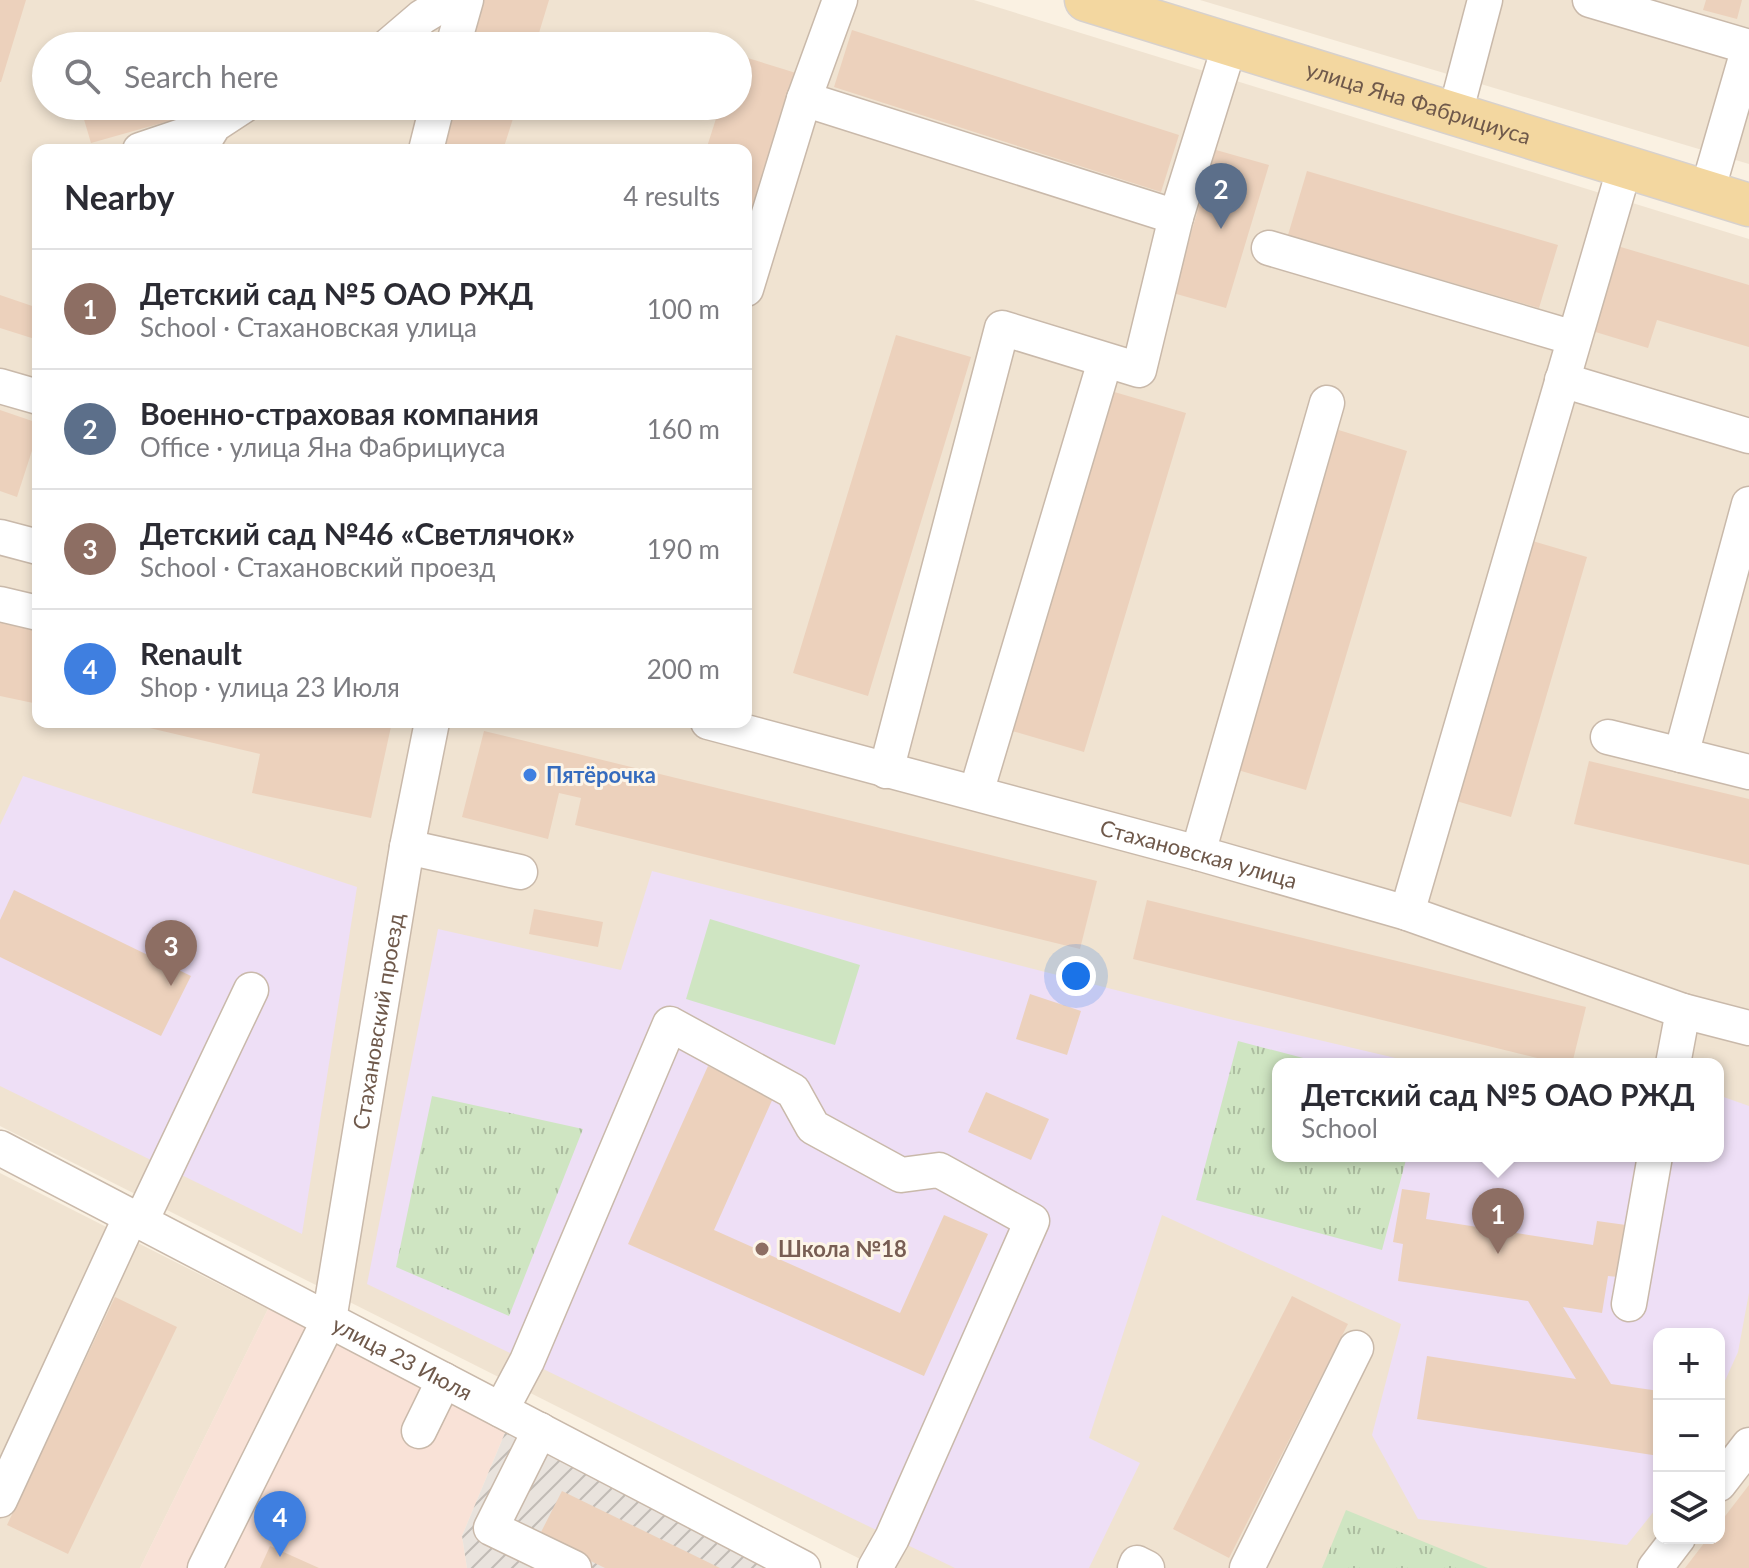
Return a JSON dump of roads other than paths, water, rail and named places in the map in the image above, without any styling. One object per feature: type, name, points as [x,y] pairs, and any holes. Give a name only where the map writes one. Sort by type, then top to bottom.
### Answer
[{"type":"main road","name":"улица Яна Фабрициуса","points":[[1086,0],[1749,205]]},
{"type":"street","points":[[404,32],[450,0]]},
{"type":"street","points":[[457,32],[466,0]]},
{"type":"street","points":[[752,269],[804,99],[840,0]]},
{"type":"street","points":[[1455,114],[1485,0]]},
{"type":"street","points":[[1590,0],[1749,47],[1707,192]]},
{"type":"street","points":[[886,771],[1002,328],[1139,370],[1176,217],[1230,44]]},
{"type":"street","points":[[804,99],[1176,217]]},
{"type":"street","points":[[170,144],[206,137],[226,120]]},
{"type":"street","points":[[428,144],[434,120]]},
{"type":"street","points":[[1407,913],[1625,166]]},
{"type":"street","points":[[1269,248],[1574,338]]},
{"type":"street","points":[[976,793],[1105,361]]},
{"type":"street","points":[[1562,380],[1749,436]]},
{"type":"street","points":[[0,386],[32,395]]},
{"type":"street","points":[[1198,853],[1327,403]]},
{"type":"street","points":[[1681,755],[1749,504]]},
{"type":"street","points":[[0,537],[32,545]]},
{"type":"street","points":[[0,604],[32,612]]},
{"type":"street","name":"Стахановский проезд","points":[[205,1568],[329,1320],[407,847],[431,728]]},
{"type":"street","name":"Стахановская улица","points":[[730,728],[1198,853],[1407,913],[1683,1011],[1749,1028]]},
{"type":"street","points":[[1608,737],[1749,772]]},
{"type":"street","points":[[407,847],[520,872]]},
{"type":"street","points":[[0,1500],[251,990]]},
{"type":"street","points":[[1674,1058],[1683,1011]]},
{"type":"street","points":[[501,1410],[527,1361],[670,1024],[793,1091],[813,1127],[901,1175],[939,1170],[1032,1221],[892,1538],[875,1568]]},
{"type":"street","name":"улица 23 Июля","points":[[0,1148],[803,1568]]},
{"type":"street","points":[[1629,1304],[1654,1162]]},
{"type":"street","points":[[1247,1568],[1356,1348]]},
{"type":"street","points":[[419,1431],[444,1380]]},
{"type":"street","points":[[540,1430],[491,1528],[574,1568]]},
{"type":"street","points":[[1725,1476],[1749,1445]]},
{"type":"street","points":[[1655,1568],[1673,1544]]},
{"type":"street","points":[[1135,1568],[1137,1563],[1147,1568]]},
{"type":"place","name":"Военно-страховая компания","points":[[1221,229]]},
{"type":"place","name":"Пятёрочка","points":[[530,775]]},
{"type":"place","name":"Детский сад №46 «Светлячок»","points":[[171,986]]},
{"type":"place","name":"Школа №18","points":[[762,1249]]},
{"type":"place","name":"Детский сад №5 ОАО РЖД","points":[[1498,1254]]},
{"type":"place","name":"Renault","points":[[280,1557]]}]
